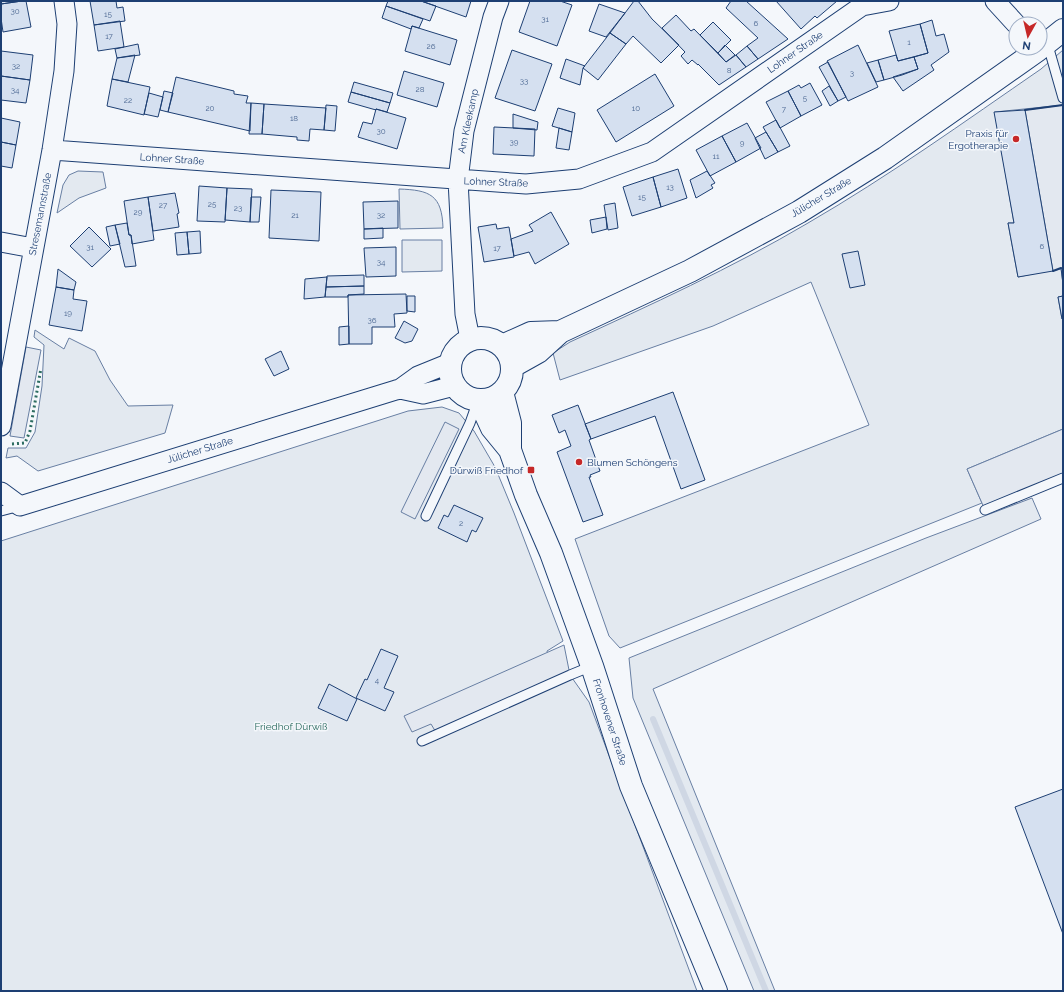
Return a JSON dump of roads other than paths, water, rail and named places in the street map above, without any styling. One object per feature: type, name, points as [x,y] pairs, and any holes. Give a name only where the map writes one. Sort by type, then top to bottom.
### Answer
[{"type":"street","name":"Stresemannstraße","points":[[1,426],[52,150],[64,71],[67,24],[64,1]]},
{"type":"street","name":"Am Kleekamp","points":[[470,339],[464,314],[458,180],[464,131],[493,17],[499,1]]},
{"type":"street","name":"Lohner Straße","points":[[52,150],[526,184],[579,179],[652,152],[860,3],[889,1]]},
{"type":"street","points":[[995,1],[1009,16]]},
{"type":"street","name":"Jülicher Straße","points":[[513,366],[538,352],[560,332],[690,270],[799,212],[885,158],[1028,56]]},
{"type":"street","points":[[1,242],[33,248]]},
{"type":"street","name":"Jülicher Straße","points":[[502,346],[531,333],[560,332]]},
{"type":"street","points":[[481,337],[493,339],[502,346],[509,355],[513,366],[510,380],[502,392],[491,399],[478,400],[465,396],[454,386],[450,374],[450,363],[454,353],[460,345],[470,339],[481,337]]},
{"type":"street","name":"Jülicher Straße","points":[[20,506],[400,389],[418,376],[450,363]]},
{"type":"street","name":"Jülicher Straße","points":[[400,389],[423,394],[454,386]]},
{"type":"street","name":"Fronhovener Straße","points":[[502,392],[510,423],[510,450],[526,495],[551,553],[592,666],[631,786],[716,991]]},
{"type":"street","name":"Fronhovener Straße","points":[[478,400],[492,428],[510,450]]},
{"type":"street","points":[[1,492],[20,506]]},
{"type":"lane","points":[[1048,49],[1063,98]]},
{"type":"lane","points":[[426,516],[470,423],[478,400]]},
{"type":"lane","points":[[985,510],[1063,478]]},
{"type":"lane","name":"Jülicher Straße","points":[[1,512],[20,506]]},
{"type":"lane","points":[[422,741],[592,666]]},
{"type":"waterway","points":[[653,719],[766,991]]},
{"type":"place","name":"Praxis für Ergotherapie","points":[[1016,139]]},
{"type":"place","name":"Blumen Schöngens","points":[[579,462]]},
{"type":"place","name":"Dürwiß Friedhof","points":[[531,470]]},
{"type":"park label","name":"Friedhof Dürwiß","points":[[291,726]]}]
